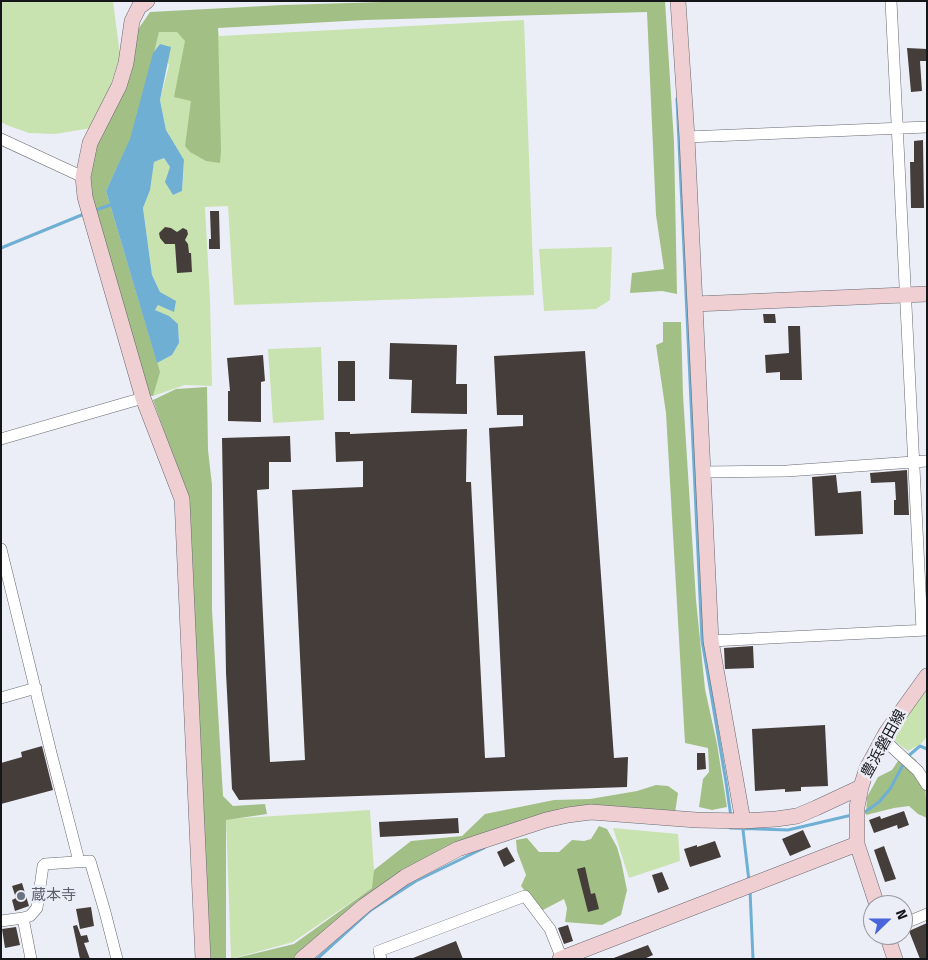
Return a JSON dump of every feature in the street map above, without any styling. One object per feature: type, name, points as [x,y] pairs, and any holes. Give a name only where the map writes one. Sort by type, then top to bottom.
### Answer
[{"type":"street","points":[[147,1],[139,7],[132,21],[126,63],[119,86],[90,143],[83,176],[85,197],[143,398],[182,500],[203,959]]},
{"type":"street","points":[[678,1],[687,137],[711,641],[743,821]]},
{"type":"street","points":[[711,641],[924,630],[912,462],[891,1]]},
{"type":"street","points":[[687,137],[927,127]]},
{"type":"street","points":[[1,139],[83,176]]},
{"type":"street","points":[[695,304],[927,294]]},
{"type":"street","points":[[1,439],[143,398]]},
{"type":"street","points":[[703,472],[788,471],[927,461]]},
{"type":"street","points":[[1,550],[79,861]]},
{"type":"street","name":"豊浜磐田線","points":[[874,895],[857,844],[857,807],[861,787],[867,768],[883,739],[927,676]]},
{"type":"street","points":[[1,698],[36,688]]},
{"type":"street","points":[[883,739],[918,771],[927,785]]},
{"type":"street","points":[[302,959],[364,906],[405,877],[458,850],[546,820],[568,814],[591,812],[696,820],[743,821],[776,819],[797,816],[861,787]]},
{"type":"street","points":[[381,959],[378,951],[525,896],[550,929],[561,959],[857,844]]},
{"type":"street","points":[[1,921],[30,916],[37,908],[43,866],[45,864],[90,861],[117,959]]},
{"type":"street","points":[[913,920],[927,914]]},
{"type":"street","points":[[23,918],[31,959]]},
{"type":"street","points":[[890,945],[895,959]]},
{"type":"green space","points":[[1,1],[113,1],[120,55],[98,127],[55,134],[29,133],[1,122]]},
{"type":"green space","points":[[415,1],[665,1],[674,142],[677,294],[662,291],[630,293],[632,273],[664,269],[656,215],[647,12],[365,20],[218,28],[220,163],[206,161],[190,152],[185,146],[191,101],[174,97],[185,41],[177,32],[159,32],[135,130],[106,191],[160,372],[153,396],[146,395],[96,225],[89,178],[91,140],[119,89],[139,28],[150,12]]},
{"type":"green space","points":[[524,20],[534,295],[234,305],[228,206],[205,207],[212,386],[185,385],[153,396],[157,363],[172,355],[179,343],[178,324],[155,310],[158,305],[160,292],[152,275],[143,208],[148,194],[154,162],[164,158],[170,167],[173,195],[182,191],[184,163],[166,130],[160,100],[169,65],[160,44],[153,53],[159,32],[218,28],[219,36]]},
{"type":"green space","points":[[612,247],[610,300],[596,309],[544,311],[539,249]]},
{"type":"green space","points":[[663,322],[681,322],[683,395],[696,600],[705,689],[717,744],[727,807],[712,810],[699,807],[703,779],[709,772],[708,748],[685,743],[666,413],[656,345],[663,342]]},
{"type":"green space","points":[[321,347],[324,420],[273,423],[268,349]]},
{"type":"green space","points":[[207,387],[208,450],[212,485],[212,610],[223,796],[233,806],[265,804],[267,814],[226,820],[226,959],[209,959],[188,498],[153,400],[176,389]]},
{"type":"green space","points":[[927,686],[927,736],[922,743],[908,751],[889,737]]},
{"type":"green space","points":[[911,756],[916,760],[925,782],[927,818],[918,814],[909,806],[866,815],[867,797],[878,777],[892,770],[900,758]]},
{"type":"green space","points":[[656,785],[668,786],[678,793],[675,813],[586,812],[458,849],[300,959],[232,959],[294,944],[372,888],[374,870],[411,841],[462,836],[485,814],[554,800],[590,799],[637,791]]},
{"type":"green space","points":[[370,810],[375,886],[293,942],[231,959],[226,819]]},
{"type":"green space","points":[[599,826],[607,829],[617,847],[621,861],[627,890],[621,915],[602,925],[565,922],[567,908],[564,899],[541,911],[521,886],[526,875],[517,851],[516,840],[527,838],[539,852],[559,852],[572,840],[584,841],[591,839]]},
{"type":"green space","points":[[613,828],[678,834],[680,861],[629,878]]},
{"type":"water","points":[[160,44],[171,47],[160,100],[166,130],[184,160],[182,191],[173,195],[165,182],[170,167],[164,158],[154,162],[150,190],[143,208],[152,275],[160,292],[176,301],[174,312],[158,305],[155,310],[169,316],[178,324],[179,343],[172,355],[157,363],[106,191],[130,139],[153,53]]},
{"type":"building","points":[[907,48],[927,49],[927,61],[920,61],[922,91],[911,92]]},
{"type":"building","points":[[923,140],[924,208],[911,208],[910,162],[914,162],[914,141]]},
{"type":"building","points":[[210,211],[219,211],[220,249],[209,249],[209,239],[211,239]]},
{"type":"building","points":[[165,227],[177,232],[183,228],[187,230],[188,234],[185,240],[188,244],[189,253],[191,253],[192,272],[177,273],[175,244],[165,244],[160,238],[159,233]]},
{"type":"building","points":[[763,314],[775,314],[776,323],[764,323]]},
{"type":"building","points":[[788,326],[800,326],[802,380],[780,380],[780,372],[766,373],[765,355],[789,353]]},
{"type":"building","points":[[390,343],[457,345],[456,384],[467,384],[467,414],[411,413],[412,380],[389,379]]},
{"type":"building","points":[[585,351],[614,758],[628,757],[627,787],[239,800],[232,789],[226,673],[222,438],[290,436],[291,462],[269,462],[269,489],[257,490],[270,762],[305,760],[292,490],[363,487],[363,461],[336,462],[335,432],[350,432],[350,434],[467,429],[466,482],[471,482],[485,758],[505,757],[489,428],[523,426],[523,415],[497,415],[494,356]]},
{"type":"building","points":[[263,355],[265,381],[261,382],[261,422],[228,421],[228,391],[230,391],[227,358]]},
{"type":"building","points":[[338,361],[355,361],[355,401],[338,401]]},
{"type":"building","points":[[907,470],[909,515],[894,515],[894,500],[896,500],[895,482],[871,483],[870,473]]},
{"type":"building","points":[[836,475],[838,493],[861,491],[863,534],[815,536],[812,477]]},
{"type":"building","points":[[753,646],[754,668],[725,669],[724,648]]},
{"type":"building","points":[[825,725],[828,786],[801,787],[801,791],[785,792],[785,789],[755,791],[752,729]]},
{"type":"building","points":[[42,746],[53,790],[1,804],[1,763],[22,757],[21,752]]},
{"type":"building","points":[[697,753],[705,753],[706,769],[697,770]]},
{"type":"building","points":[[904,811],[909,825],[898,829],[897,825],[874,833],[869,820],[880,816],[881,819]]},
{"type":"building","points":[[458,818],[459,833],[380,837],[379,822]]},
{"type":"building","points":[[803,830],[811,847],[790,856],[782,839]]},
{"type":"building","points":[[715,841],[721,857],[690,867],[684,849]]},
{"type":"building","points":[[884,846],[896,879],[885,882],[874,850]]},
{"type":"building","points":[[507,847],[515,861],[504,867],[497,852]]},
{"type":"building","points":[[585,867],[591,894],[595,893],[599,909],[588,912],[577,869]]},
{"type":"building","points":[[662,872],[669,889],[658,893],[652,875]]},
{"type":"building","name":"蔵本寺","points":[[22,883],[29,906],[15,911],[12,900],[16,898],[12,886]]},
{"type":"building","points":[[91,907],[94,926],[80,929],[76,909]]},
{"type":"building","points":[[927,923],[927,959],[920,959],[913,941],[913,929]]},
{"type":"building","points":[[77,925],[81,936],[87,935],[89,942],[84,943],[90,959],[80,959],[73,926]]},
{"type":"building","points":[[568,925],[573,941],[564,944],[558,928]]},
{"type":"building","points":[[16,927],[20,945],[5,948],[2,929]]},
{"type":"building","points":[[456,941],[463,959],[413,959],[413,958]]},
{"type":"building","points":[[648,945],[653,955],[644,959],[611,959]]},
{"type":"waterway","points":[[677,99],[702,640],[731,817]]},
{"type":"waterway","points":[[93,211],[113,204]]},
{"type":"waterway","points":[[1,248],[84,214]]},
{"type":"waterway","points":[[907,757],[920,746],[927,749]]},
{"type":"waterway","points":[[861,813],[879,802],[890,789],[904,763]]},
{"type":"waterway","points":[[730,828],[788,830],[852,815]]},
{"type":"waterway","points":[[743,830],[749,881]]},
{"type":"waterway","points":[[317,959],[371,910],[416,881],[484,848]]},
{"type":"waterway","points":[[750,890],[753,959]]},
{"type":"place","name":"蔵本寺","points":[[21,896]]}]
